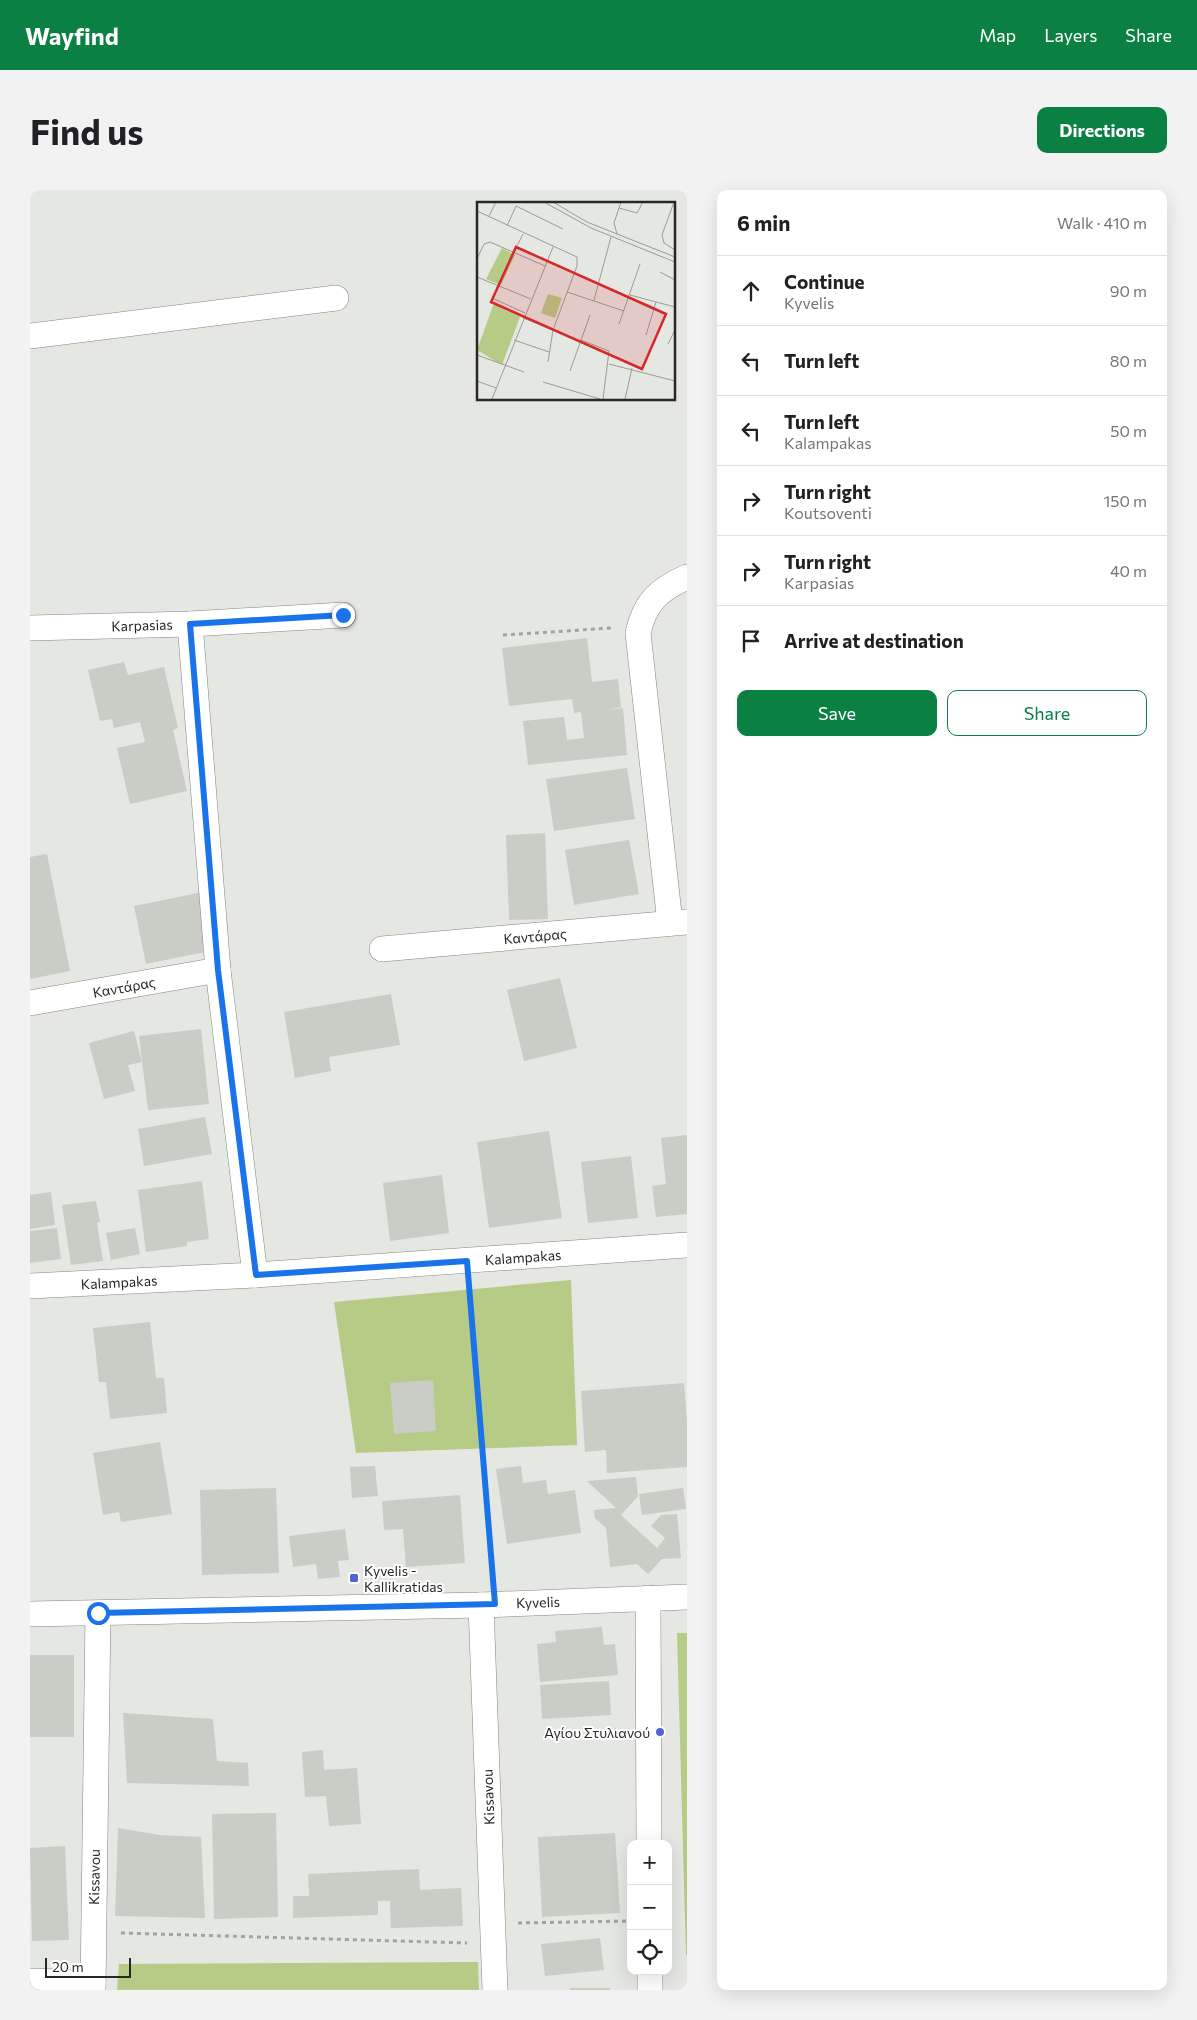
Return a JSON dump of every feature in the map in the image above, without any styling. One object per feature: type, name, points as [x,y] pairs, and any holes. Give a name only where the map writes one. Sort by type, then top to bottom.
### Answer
[{"type":"street","points":[[30,336],[336,298]]},
{"type":"street","points":[[679,923],[639,653],[638,633],[643,613],[655,596],[687,576]]},
{"type":"street","name":"Karpasias","points":[[30,628],[190,624],[343,615]]},
{"type":"street","points":[[190,624],[218,970],[256,1275]]},
{"type":"street","name":"Καντάρας","points":[[382,949],[679,923]]},
{"type":"street","name":"Καντάρας","points":[[30,1003],[218,970]]},
{"type":"street","name":"Kalampakas","points":[[30,1286],[256,1275],[687,1245]]},
{"type":"street","name":"Kyvelis","points":[[30,1614],[488,1604],[687,1597]]},
{"type":"street","points":[[648,1598],[649,1840]]},
{"type":"street","name":"Kissavou","points":[[488,1604],[495,1990]]},
{"type":"street","name":"Kissavou","points":[[93,1986],[98,1613]]},
{"type":"street","points":[[650,1975],[650,1990]]},
{"type":"street","points":[[30,1981],[93,1986]]},
{"type":"path","points":[[503,635],[640,626]]},
{"type":"path","points":[[467,1261],[488,1604]]},
{"type":"path","points":[[94,1932],[493,1934],[627,1921]]},
{"type":"green space","points":[[571,1280],[577,1445],[356,1453],[334,1302]]},
{"type":"green space","points":[[677,1633],[687,1633],[687,1955],[686,1955]]},
{"type":"green space","points":[[478,1962],[479,1990],[117,1990],[119,1964]]},
{"type":"building","points":[[587,638],[592,682],[618,679],[621,707],[608,710],[623,708],[627,755],[528,765],[523,721],[564,717],[567,740],[584,738],[581,712],[574,713],[572,699],[509,706],[502,648]]},
{"type":"building","points":[[124,662],[128,675],[164,667],[178,728],[173,730],[187,791],[130,804],[117,748],[145,742],[140,722],[114,728],[112,719],[100,721],[88,670]]},
{"type":"building","points":[[627,768],[635,819],[554,831],[546,779]]},
{"type":"building","points":[[545,833],[548,919],[509,920],[506,835]]},
{"type":"building","points":[[629,840],[639,894],[574,905],[565,850]]},
{"type":"building","points":[[47,854],[70,971],[30,979],[30,857]]},
{"type":"building","points":[[203,892],[215,950],[146,964],[134,906]]},
{"type":"building","points":[[560,978],[577,1048],[524,1061],[507,990]]},
{"type":"building","points":[[391,994],[400,1045],[329,1057],[331,1071],[295,1078],[284,1012]]},
{"type":"building","points":[[201,1029],[209,1104],[148,1110],[139,1036]]},
{"type":"building","points":[[134,1031],[142,1062],[128,1065],[135,1091],[104,1099],[89,1043]]},
{"type":"building","points":[[205,1117],[212,1154],[144,1166],[138,1129]]},
{"type":"building","points":[[549,1131],[562,1218],[489,1228],[477,1142]]},
{"type":"building","points":[[687,1135],[687,1214],[656,1217],[652,1186],[666,1184],[661,1138]]},
{"type":"building","points":[[631,1156],[638,1218],[588,1223],[581,1162]]},
{"type":"building","points":[[442,1175],[449,1233],[390,1241],[383,1183]]},
{"type":"building","points":[[202,1181],[209,1239],[187,1242],[187,1246],[146,1252],[138,1190]]},
{"type":"building","points":[[51,1192],[55,1225],[30,1229],[30,1195]]},
{"type":"building","points":[[96,1201],[100,1222],[97,1223],[103,1261],[71,1265],[62,1205]]},
{"type":"building","points":[[57,1228],[61,1259],[30,1263],[30,1231]]},
{"type":"building","points":[[135,1228],[140,1254],[111,1260],[106,1233]]},
{"type":"building","points":[[150,1322],[156,1378],[164,1378],[167,1413],[110,1419],[106,1382],[99,1382],[93,1328]]},
{"type":"building","points":[[433,1380],[436,1431],[394,1434],[390,1383]]},
{"type":"building","points":[[684,1383],[687,1421],[687,1467],[607,1473],[606,1450],[585,1452],[581,1391]]},
{"type":"building","points":[[160,1442],[172,1514],[121,1522],[119,1512],[103,1515],[93,1453]]},
{"type":"building","points":[[375,1466],[378,1496],[352,1498],[350,1467]]},
{"type":"building","points":[[521,1466],[523,1483],[546,1480],[548,1494],[575,1490],[581,1533],[507,1544],[496,1469]]},
{"type":"building","points":[[636,1477],[638,1496],[621,1515],[657,1548],[665,1538],[651,1526],[661,1515],[677,1514],[681,1558],[662,1559],[648,1574],[637,1564],[610,1567],[606,1528],[595,1518],[594,1510],[616,1508],[587,1481]]},
{"type":"building","points":[[276,1488],[279,1573],[202,1575],[200,1490]]},
{"type":"building","points":[[683,1488],[686,1509],[642,1515],[639,1494]]},
{"type":"building","points":[[460,1495],[465,1563],[406,1567],[403,1529],[384,1530],[382,1501]]},
{"type":"building","points":[[345,1529],[349,1560],[338,1561],[340,1577],[318,1579],[316,1564],[293,1567],[289,1536]]},
{"type":"building","points":[[602,1627],[604,1645],[615,1644],[618,1675],[540,1682],[537,1644],[556,1642],[555,1631]]},
{"type":"building","points":[[30,1655],[74,1655],[74,1737],[30,1737]]},
{"type":"building","points":[[609,1681],[611,1715],[542,1719],[540,1685]]},
{"type":"building","points":[[123,1713],[213,1719],[217,1761],[248,1763],[249,1786],[127,1783]]},
{"type":"building","points":[[323,1750],[324,1770],[357,1768],[361,1824],[329,1826],[326,1796],[305,1797],[302,1752]]},
{"type":"building","points":[[276,1813],[278,1917],[214,1919],[212,1814]]},
{"type":"building","points":[[118,1828],[159,1835],[201,1837],[205,1918],[115,1916]]},
{"type":"building","points":[[615,1833],[620,1913],[542,1917],[538,1837]]},
{"type":"building","points":[[65,1846],[69,1940],[32,1941],[30,1848]]},
{"type":"building","points":[[419,1869],[420,1890],[461,1888],[463,1926],[391,1928],[390,1901],[378,1901],[378,1915],[293,1918],[293,1896],[309,1896],[308,1874]]},
{"type":"building","points":[[600,1938],[604,1970],[545,1976],[541,1944]]},
{"type":"building","points":[[570,1988],[610,1988],[610,1990],[570,1990]]},
{"type":"place","name":"Kyvelis - Kallikratidas","points":[[354,1578]]},
{"type":"place","name":"Αγίου Στυλιανού","points":[[660,1732]]},
{"type":"route","points":[[98,1613],[495,1604],[467,1261],[256,1275],[218,970],[190,624],[343,615]]}]
